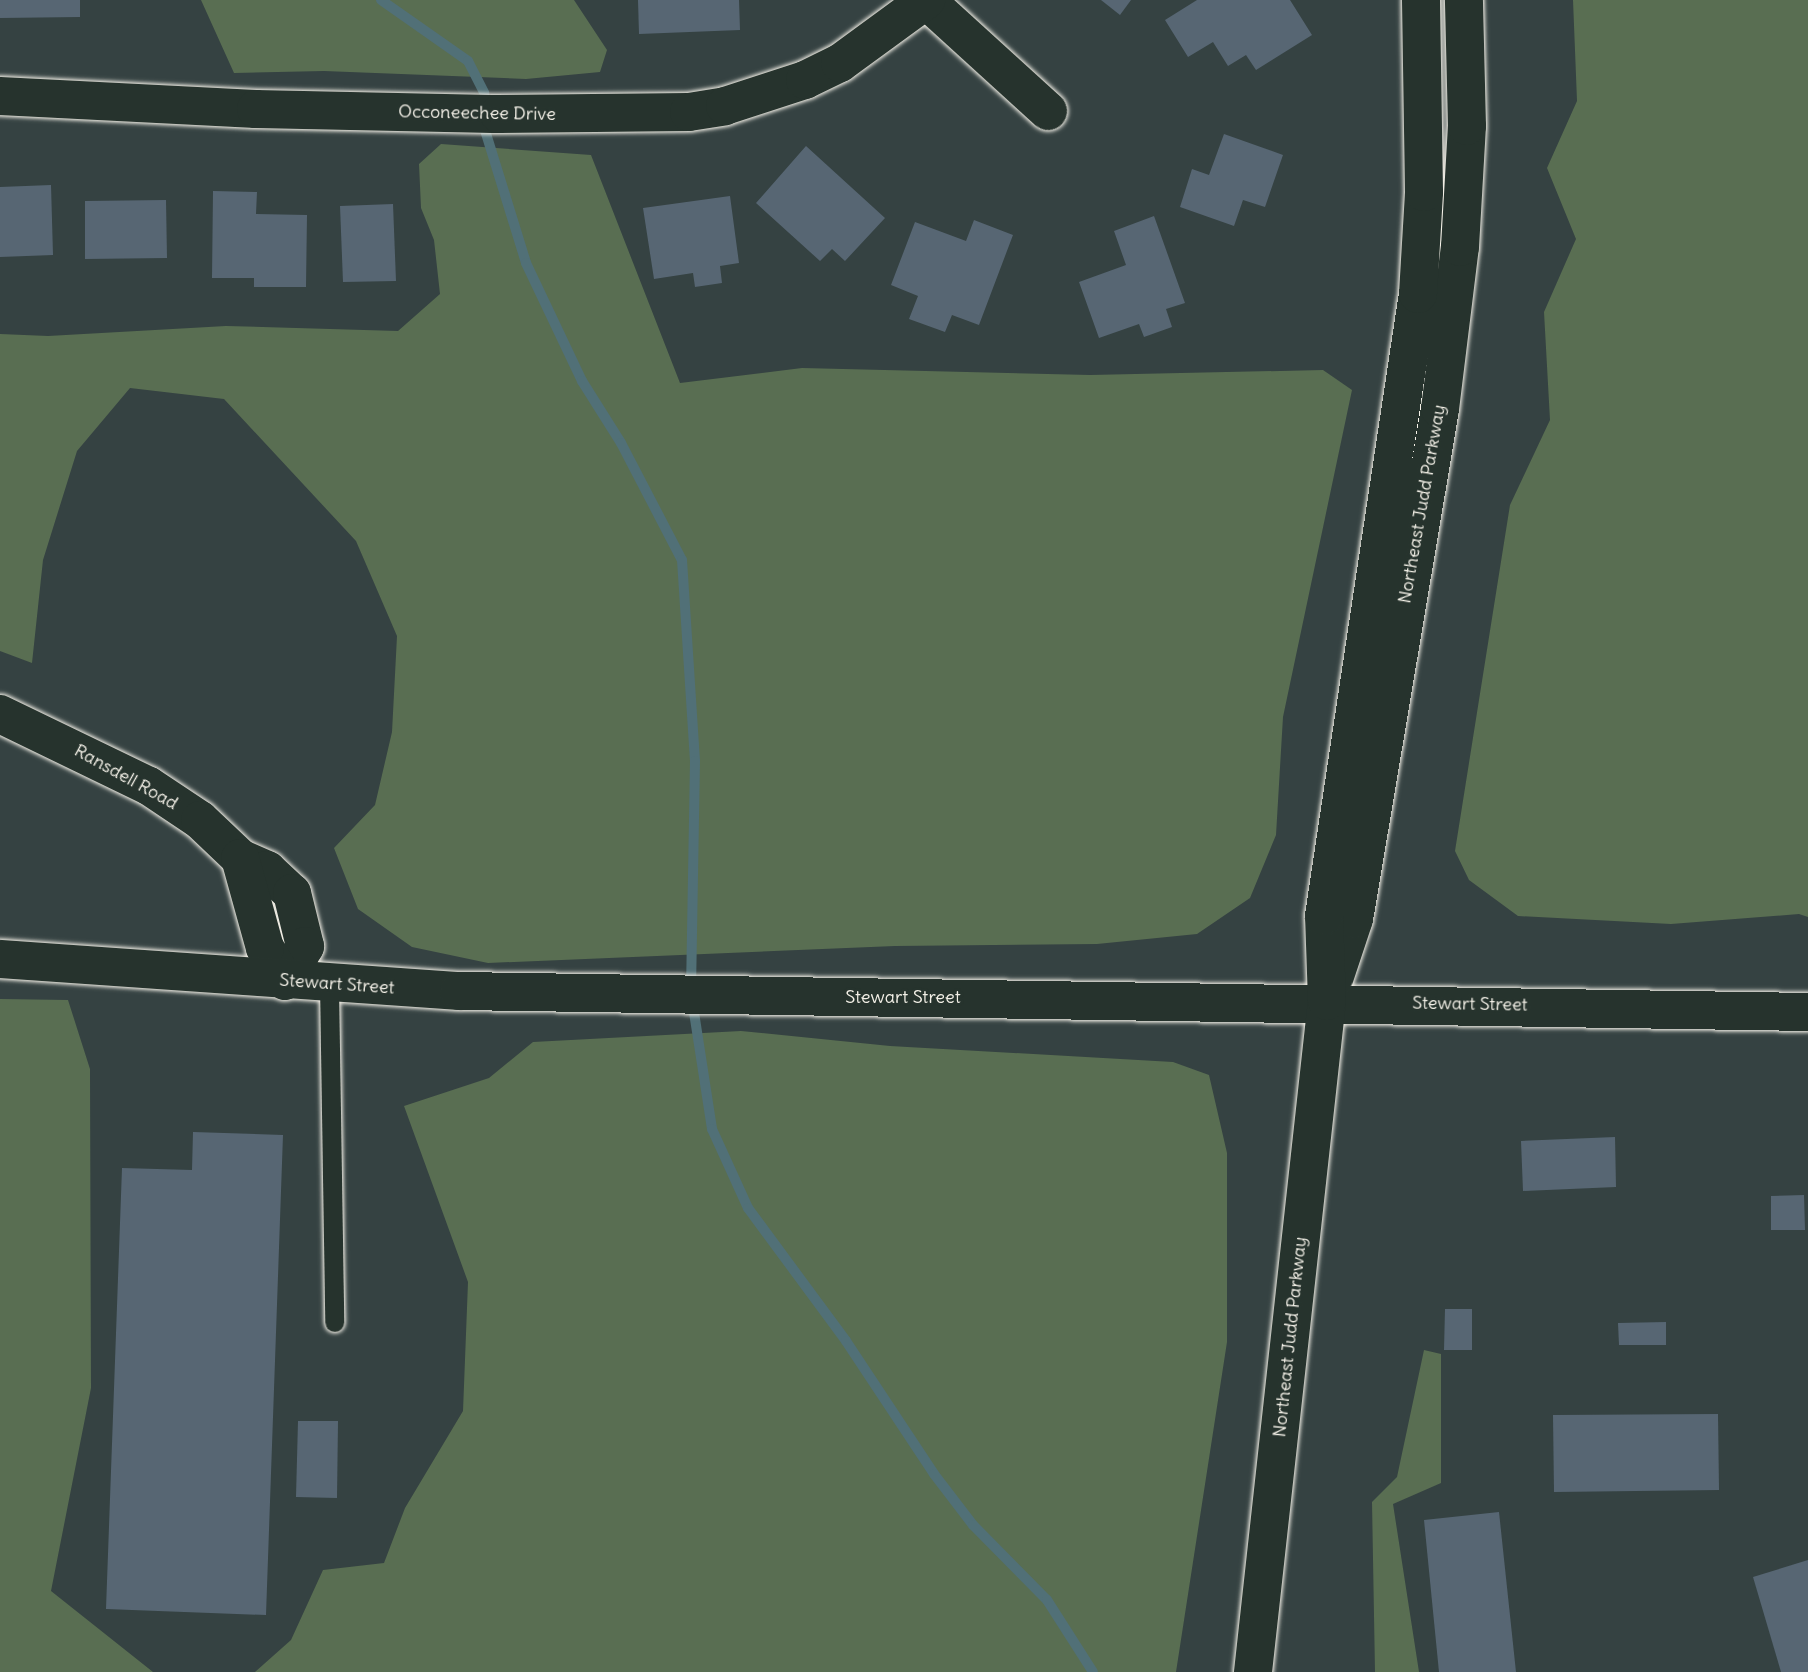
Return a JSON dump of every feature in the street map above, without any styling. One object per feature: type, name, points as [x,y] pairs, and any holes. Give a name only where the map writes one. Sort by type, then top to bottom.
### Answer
[{"type":"main road","name":"Occoneechee Drive","points":[[0,96],[324,110],[689,111],[725,106],[805,80],[849,56],[926,0]]},
{"type":"main road","points":[[926,0],[1048,111]]},
{"type":"main road","name":"Northeast Judd Parkway","points":[[1253,1672],[1327,1001],[1324,916],[1418,294],[1424,192],[1421,0]]},
{"type":"main road","name":"Northeast Judd Parkway","points":[[1327,1001],[1354,919],[1440,409],[1460,234],[1466,126],[1464,0]]},
{"type":"main road","name":"Ransdell Road","points":[[0,714],[149,786],[200,820],[240,858],[264,948],[285,981]]},
{"type":"main road","name":"Stewart Street","points":[[0,959],[329,985],[680,997],[1327,1001],[1808,1012]]},
{"type":"lane","points":[[329,985],[334,1322]]},
{"type":"green space","points":[[201,0],[574,0],[607,50],[600,72],[526,79],[324,71],[234,73]]},
{"type":"green space","points":[[1573,0],[1808,0],[1808,917],[1799,914],[1671,924],[1518,916],[1469,880],[1455,851],[1510,505],[1550,420],[1544,312],[1576,239],[1547,168],[1577,101]]},
{"type":"green space","points":[[441,144],[591,155],[680,383],[802,368],[1090,375],[1323,370],[1352,390],[1283,717],[1276,835],[1250,898],[1197,934],[1097,944],[895,946],[488,963],[412,947],[358,909],[334,848],[375,805],[392,732],[397,636],[356,541],[224,399],[130,388],[77,451],[43,560],[32,663],[0,651],[0,334],[48,336],[226,326],[398,331],[440,294],[434,240],[421,208],[419,164]]},
{"type":"green space","points":[[0,999],[68,1000],[90,1069],[91,1388],[51,1591],[153,1672],[0,1672]]},
{"type":"green space","points":[[741,1031],[890,1046],[1173,1062],[1209,1075],[1227,1153],[1227,1342],[1176,1672],[255,1672],[291,1640],[323,1570],[384,1563],[405,1508],[463,1411],[468,1282],[404,1106],[489,1078],[533,1042]]},
{"type":"green space","points":[[1424,1350],[1441,1354],[1441,1483],[1393,1504],[1419,1672],[1375,1672],[1372,1502],[1397,1477]]},
{"type":"building","points":[[0,0],[80,0],[80,17],[0,18]]},
{"type":"building","points":[[638,0],[739,0],[740,30],[639,34]]},
{"type":"building","points":[[1101,0],[1131,0],[1120,15]]},
{"type":"building","points":[[1197,0],[1290,0],[1312,35],[1256,70],[1246,55],[1228,66],[1213,42],[1188,57],[1165,20]]},
{"type":"building","points":[[1224,134],[1283,155],[1265,207],[1243,200],[1234,226],[1180,207],[1192,169],[1209,175]]},
{"type":"building","points":[[806,146],[885,218],[845,261],[832,249],[820,261],[756,203]]},
{"type":"building","points":[[51,185],[53,255],[0,257],[0,187]]},
{"type":"building","points":[[213,191],[257,192],[256,214],[307,215],[306,287],[254,287],[254,278],[212,278]]},
{"type":"building","points":[[730,196],[739,263],[720,266],[722,283],[695,287],[693,273],[654,279],[643,208]]},
{"type":"building","points":[[166,200],[167,258],[85,259],[85,201]]},
{"type":"building","points":[[393,204],[396,281],[343,282],[340,206]]},
{"type":"building","points":[[1154,216],[1185,303],[1166,309],[1172,327],[1144,337],[1139,324],[1099,338],[1079,282],[1126,265],[1114,231]]},
{"type":"building","points":[[974,220],[1013,235],[979,325],[952,315],[945,332],[909,319],[918,296],[891,285],[915,222],[966,241]]},
{"type":"building","points":[[193,1132],[283,1135],[266,1615],[106,1609],[122,1168],[192,1170]]},
{"type":"building","points":[[1615,1137],[1616,1187],[1523,1191],[1521,1141]]},
{"type":"building","points":[[1804,1195],[1805,1230],[1771,1230],[1771,1196]]},
{"type":"building","points":[[1445,1309],[1472,1309],[1472,1350],[1444,1350]]},
{"type":"building","points":[[1666,1322],[1666,1345],[1619,1345],[1618,1323]]},
{"type":"building","points":[[1718,1414],[1719,1490],[1554,1492],[1553,1415]]},
{"type":"building","points":[[298,1421],[338,1421],[337,1498],[296,1497]]},
{"type":"building","points":[[1499,1512],[1516,1672],[1439,1672],[1424,1520]]},
{"type":"building","points":[[1808,1560],[1808,1672],[1781,1672],[1753,1577]]},
{"type":"waterway","points":[[381,0],[468,61],[484,93]]},
{"type":"waterway","points":[[484,127],[526,263],[582,381],[621,443],[682,560],[695,761],[691,993],[712,1129],[748,1208],[846,1341],[934,1474],[973,1525],[1047,1600],[1093,1672]]}]
